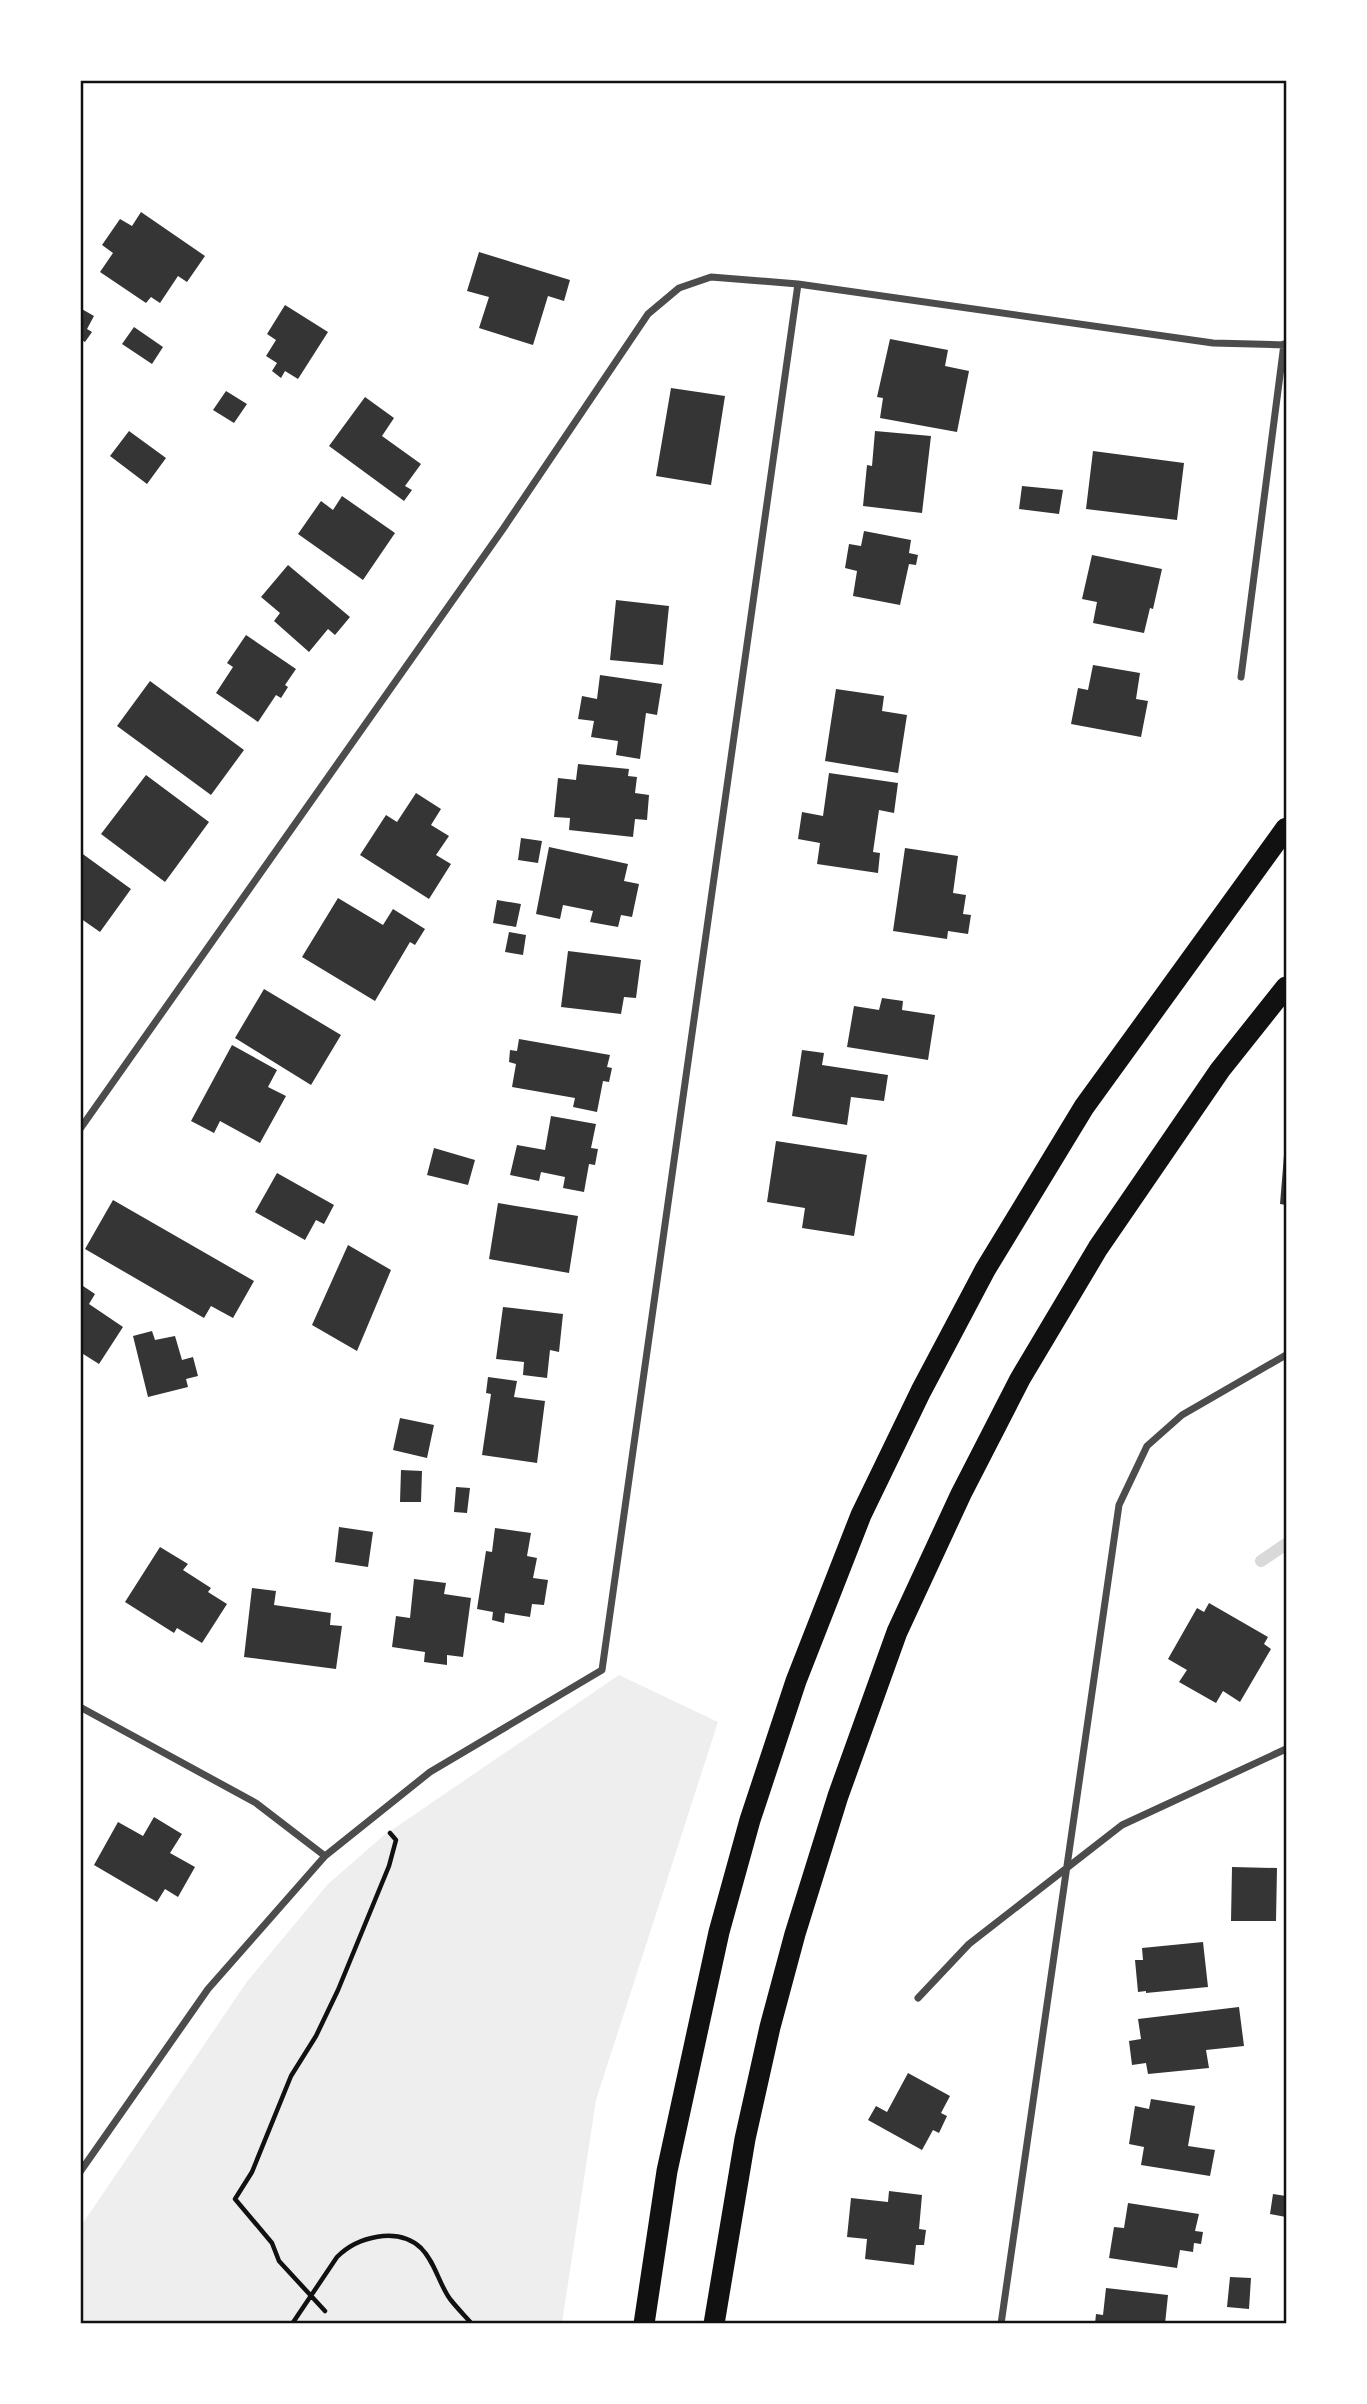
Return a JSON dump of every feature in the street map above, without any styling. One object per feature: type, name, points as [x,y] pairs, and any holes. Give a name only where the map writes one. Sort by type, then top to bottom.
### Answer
[{"type":"highway","points":[[643,2323],[667,2171],[719,1932],[750,1820],[796,1681],[861,1515],[920,1391],[985,1270],[1077,1119],[1286,828]]},
{"type":"highway","points":[[714,2323],[746,2139],[770,2027],[834,1808],[897,1632],[961,1493],[1014,1391],[1098,1248],[1220,1070],[1286,987]]},
{"type":"street","points":[[80,1129],[503,529],[648,314],[679,288],[711,277],[798,284],[1213,343],[1285,344],[1241,677]]},
{"type":"street","points":[[80,2172],[208,1989],[325,1856],[430,1772],[602,1670],[798,284]]},
{"type":"street","points":[[1001,2323],[1119,1505],[1147,1446],[1182,1415],[1286,1354]]},
{"type":"street","points":[[80,1707],[256,1803],[325,1856]]},
{"type":"street","points":[[918,1998],[969,1944],[1122,1825],[1286,1749]]},
{"type":"path","points":[[325,2311],[279,2261],[272,2243],[235,2199],[252,2172],[291,2076],[316,2036],[389,1866],[396,1840],[376,1816]]},
{"type":"path","points":[[292,2323],[337,2257],[346,2248],[372,2236],[391,2236],[419,2246],[431,2261],[450,2299],[472,2323]]},
{"type":"shaded area","points":[[619,1675],[718,1722],[596,2100],[562,2323],[81,2324],[81,2226],[246,1983],[328,1884],[383,1836]]},
{"type":"building","points":[[141,212],[205,256],[187,282],[178,276],[160,303],[151,297],[146,303],[100,272],[113,253],[102,245],[120,219],[132,226]]},
{"type":"building","points":[[479,252],[570,280],[564,301],[548,296],[533,345],[479,328],[489,297],[467,291]]},
{"type":"building","points":[[285,305],[328,332],[298,379],[285,371],[281,378],[272,371],[277,363],[266,356],[276,340],[267,334]]},
{"type":"building","points":[[80,308],[94,316],[87,329],[92,332],[85,342],[80,339]]},
{"type":"building","points":[[134,327],[163,347],[152,364],[122,344]]},
{"type":"building","points":[[890,339],[948,350],[945,366],[969,371],[957,432],[880,418],[883,398],[877,397]]},
{"type":"building","points":[[671,388],[725,396],[711,485],[656,476]]},
{"type":"building","points":[[226,391],[247,404],[234,423],[213,410]]},
{"type":"building","points":[[365,397],[394,418],[382,436],[421,464],[405,486],[412,490],[404,501],[329,446]]},
{"type":"building","points":[[129,431],[166,458],[147,484],[110,456]]},
{"type":"building","points":[[875,431],[931,436],[922,513],[863,506],[867,465],[872,466]]},
{"type":"building","points":[[1093,451],[1184,463],[1177,520],[1086,509]]},
{"type":"building","points":[[1022,486],[1063,490],[1059,514],[1019,509]]},
{"type":"building","points":[[342,496],[395,533],[363,580],[298,534],[321,501],[333,510]]},
{"type":"building","points":[[864,531],[911,540],[909,553],[918,555],[916,565],[909,564],[900,605],[853,596],[857,571],[845,568],[849,544],[861,546]]},
{"type":"building","points":[[1092,555],[1162,569],[1153,609],[1150,608],[1144,633],[1093,623],[1097,602],[1082,599]]},
{"type":"building","points":[[288,565],[350,617],[335,635],[328,629],[309,652],[274,621],[280,613],[261,597]]},
{"type":"building","points":[[616,600],[669,606],[663,665],[610,660]]},
{"type":"building","points":[[246,635],[296,669],[285,685],[288,687],[281,698],[276,695],[258,722],[216,693],[233,667],[227,663]]},
{"type":"building","points":[[1093,665],[1140,673],[1136,699],[1148,701],[1141,737],[1071,724],[1078,688],[1088,690]]},
{"type":"building","points":[[600,675],[662,684],[657,715],[646,713],[640,759],[616,755],[618,741],[591,737],[594,721],[578,719],[582,696],[597,699]]},
{"type":"building","points":[[150,681],[244,750],[211,795],[117,726]]},
{"type":"building","points":[[836,689],[884,696],[882,711],[907,715],[898,773],[825,761]]},
{"type":"building","points":[[578,764],[629,769],[628,776],[637,777],[635,793],[649,795],[647,820],[635,819],[633,837],[569,830],[570,818],[554,817],[558,778],[576,780]]},
{"type":"building","points":[[829,773],[898,783],[894,813],[879,810],[873,852],[880,853],[878,873],[817,864],[820,843],[798,839],[802,812],[823,816]]},
{"type":"building","points":[[146,775],[209,822],[165,882],[101,834]]},
{"type":"building","points":[[416,793],[441,809],[431,825],[449,836],[436,855],[451,864],[429,899],[360,855],[386,815],[397,822]]},
{"type":"building","points":[[521,838],[542,841],[538,863],[518,860]]},
{"type":"building","points":[[549,847],[628,864],[624,881],[639,884],[632,917],[621,915],[618,927],[590,922],[593,911],[563,905],[560,919],[536,914]]},
{"type":"building","points":[[905,848],[958,856],[953,893],[966,895],[963,914],[971,915],[968,934],[948,931],[947,939],[893,931]]},
{"type":"building","points":[[80,852],[131,889],[100,932],[80,918]]},
{"type":"building","points":[[338,898],[383,925],[393,909],[425,929],[415,945],[410,942],[375,1001],[302,957]]},
{"type":"building","points":[[497,900],[521,904],[516,927],[493,923]]},
{"type":"building","points":[[509,932],[526,935],[523,955],[505,952]]},
{"type":"building","points":[[568,951],[641,960],[636,998],[624,997],[621,1014],[561,1007]]},
{"type":"building","points":[[264,989],[341,1035],[311,1085],[235,1038]]},
{"type":"building","points":[[882,998],[903,1001],[902,1010],[935,1015],[928,1060],[847,1047],[854,1006],[879,1010]]},
{"type":"building","points":[[519,1039],[610,1055],[607,1067],[612,1068],[609,1082],[603,1081],[597,1112],[573,1107],[575,1098],[512,1087],[516,1064],[509,1062],[510,1050],[517,1051]]},
{"type":"building","points":[[232,1045],[277,1070],[268,1087],[286,1096],[260,1143],[220,1121],[214,1133],[191,1121]]},
{"type":"building","points":[[802,1050],[824,1053],[822,1065],[888,1075],[884,1101],[851,1097],[847,1125],[792,1116]]},
{"type":"building","points":[[551,1116],[596,1124],[591,1148],[598,1149],[595,1165],[589,1164],[584,1192],[563,1188],[565,1177],[541,1172],[539,1181],[510,1175],[517,1145],[545,1150]]},
{"type":"building","points":[[776,1141],[867,1155],[854,1236],[802,1228],[805,1208],[767,1202]]},
{"type":"building","points":[[1286,1143],[1286,1205],[1280,1204]]},
{"type":"building","points":[[434,1148],[475,1160],[468,1185],[427,1175]]},
{"type":"building","points":[[277,1173],[334,1205],[324,1224],[316,1220],[305,1240],[255,1212]]},
{"type":"building","points":[[113,1200],[254,1281],[233,1318],[211,1306],[204,1318],[85,1249]]},
{"type":"building","points":[[498,1203],[578,1216],[569,1273],[489,1259]]},
{"type":"building","points":[[348,1245],[391,1270],[357,1351],[312,1325]]},
{"type":"building","points":[[80,1284],[95,1294],[89,1304],[123,1327],[99,1364],[80,1352]]},
{"type":"building","points":[[503,1307],[563,1314],[559,1352],[550,1350],[547,1378],[523,1375],[524,1362],[496,1359]]},
{"type":"building","points":[[152,1331],[155,1340],[175,1336],[182,1360],[193,1357],[198,1376],[186,1379],[188,1387],[148,1397],[133,1336]]},
{"type":"building","points":[[488,1377],[517,1381],[514,1397],[545,1401],[537,1463],[482,1455],[491,1394],[486,1393]]},
{"type":"building","points":[[400,1418],[434,1425],[427,1458],[393,1450]]},
{"type":"building","points":[[401,1470],[422,1471],[421,1502],[400,1502]]},
{"type":"building","points":[[456,1487],[470,1488],[467,1513],[454,1512]]},
{"type":"building","points":[[339,1527],[373,1532],[368,1567],[335,1562]]},
{"type":"building","points":[[495,1528],[531,1533],[527,1556],[537,1558],[533,1578],[548,1580],[544,1605],[532,1604],[530,1617],[505,1613],[504,1623],[492,1620],[493,1612],[477,1609],[486,1551],[492,1552]]},
{"type":"building","points":[[160,1547],[188,1564],[183,1570],[211,1588],[208,1592],[227,1604],[202,1643],[177,1628],[174,1633],[125,1602]]},
{"type":"building","points":[[414,1579],[446,1583],[444,1594],[471,1598],[463,1657],[447,1655],[447,1665],[424,1662],[425,1652],[392,1647],[396,1616],[410,1618]]},
{"type":"building","points":[[252,1588],[276,1591],[274,1605],[331,1613],[330,1625],[342,1626],[336,1669],[244,1657]]},
{"type":"building","points":[[1209,1603],[1268,1637],[1264,1644],[1271,1649],[1240,1702],[1223,1691],[1216,1703],[1179,1682],[1187,1670],[1168,1659],[1197,1608],[1204,1612]]},
{"type":"building","points":[[154,1817],[182,1834],[170,1853],[195,1867],[178,1897],[165,1889],[157,1902],[94,1865],[118,1822],[143,1836]]},
{"type":"building","points":[[1232,1867],[1277,1868],[1276,1921],[1231,1921]]},
{"type":"building","points":[[1203,1942],[1208,1987],[1138,1992],[1135,1960],[1143,1960],[1142,1948]]},
{"type":"building","points":[[1239,2007],[1244,2046],[1206,2050],[1209,2068],[1148,2074],[1146,2063],[1132,2065],[1129,2041],[1141,2039],[1138,2019]]},
{"type":"building","points":[[908,2073],[950,2096],[941,2113],[947,2116],[939,2133],[933,2130],[922,2150],[868,2120],[876,2106],[887,2112]]},
{"type":"building","points":[[1151,2099],[1195,2106],[1188,2146],[1215,2150],[1210,2176],[1141,2165],[1144,2147],[1129,2144],[1135,2106],[1149,2109]]},
{"type":"building","points":[[889,2191],[922,2195],[919,2229],[926,2230],[924,2245],[916,2245],[914,2265],[865,2259],[867,2239],[847,2237],[851,2198],[888,2202]]},
{"type":"building","points":[[1273,2194],[1286,2196],[1286,2217],[1270,2214]]},
{"type":"building","points":[[1128,2203],[1199,2214],[1195,2231],[1203,2232],[1201,2244],[1194,2243],[1193,2252],[1180,2250],[1177,2268],[1109,2258],[1114,2227],[1124,2228]]},
{"type":"building","points":[[1230,2277],[1251,2278],[1249,2309],[1227,2307]]},
{"type":"building","points":[[1106,2288],[1168,2295],[1165,2324],[1095,2324],[1096,2314],[1103,2315]]},
{"type":"waterway","points":[[1261,1561],[1286,1544]]}]
